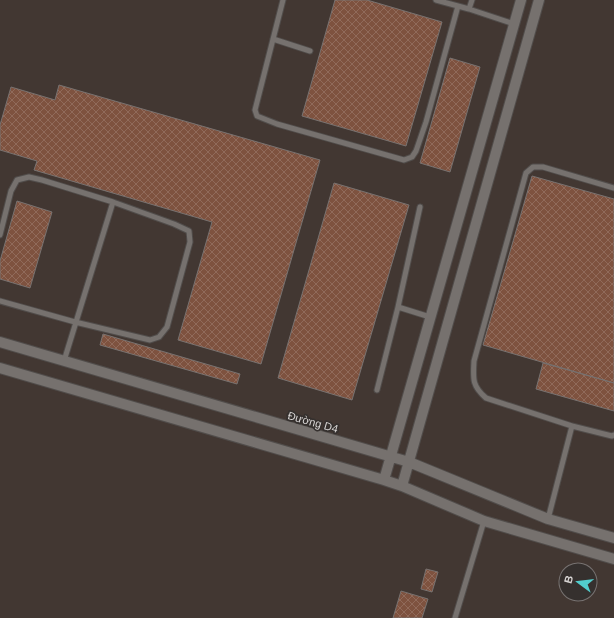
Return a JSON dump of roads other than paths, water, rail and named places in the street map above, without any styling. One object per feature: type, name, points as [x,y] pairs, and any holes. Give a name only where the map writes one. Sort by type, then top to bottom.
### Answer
[{"type":"street","points":[[384,480],[521,0]]},
{"type":"street","points":[[402,486],[539,0]]},
{"type":"street","name":"Đường D4","points":[[0,342],[409,462],[548,519],[614,538]]},
{"type":"street","points":[[0,368],[384,480],[402,486],[484,521],[614,559]]},
{"type":"lane","points":[[283,0],[255,110],[257,116],[277,124],[404,160],[412,157],[416,151],[426,122],[458,6]]},
{"type":"lane","points":[[436,0],[514,24]]},
{"type":"lane","points":[[469,10],[472,0]]},
{"type":"lane","points":[[272,40],[310,51]]},
{"type":"lane","points":[[614,188],[543,167],[533,167],[526,173],[474,361],[474,378],[477,390],[486,398],[572,426],[612,436],[614,435]]},
{"type":"lane","points":[[0,235],[11,191],[17,180],[29,177],[113,202],[174,224],[189,232],[190,242],[167,327],[159,337],[150,340],[75,322],[0,301]]},
{"type":"lane","points":[[64,361],[113,202]]},
{"type":"lane","points":[[377,390],[398,307],[420,207]]},
{"type":"lane","points":[[398,307],[430,317]]},
{"type":"lane","points":[[548,519],[572,426]]},
{"type":"lane","points":[[455,618],[484,521]]}]
